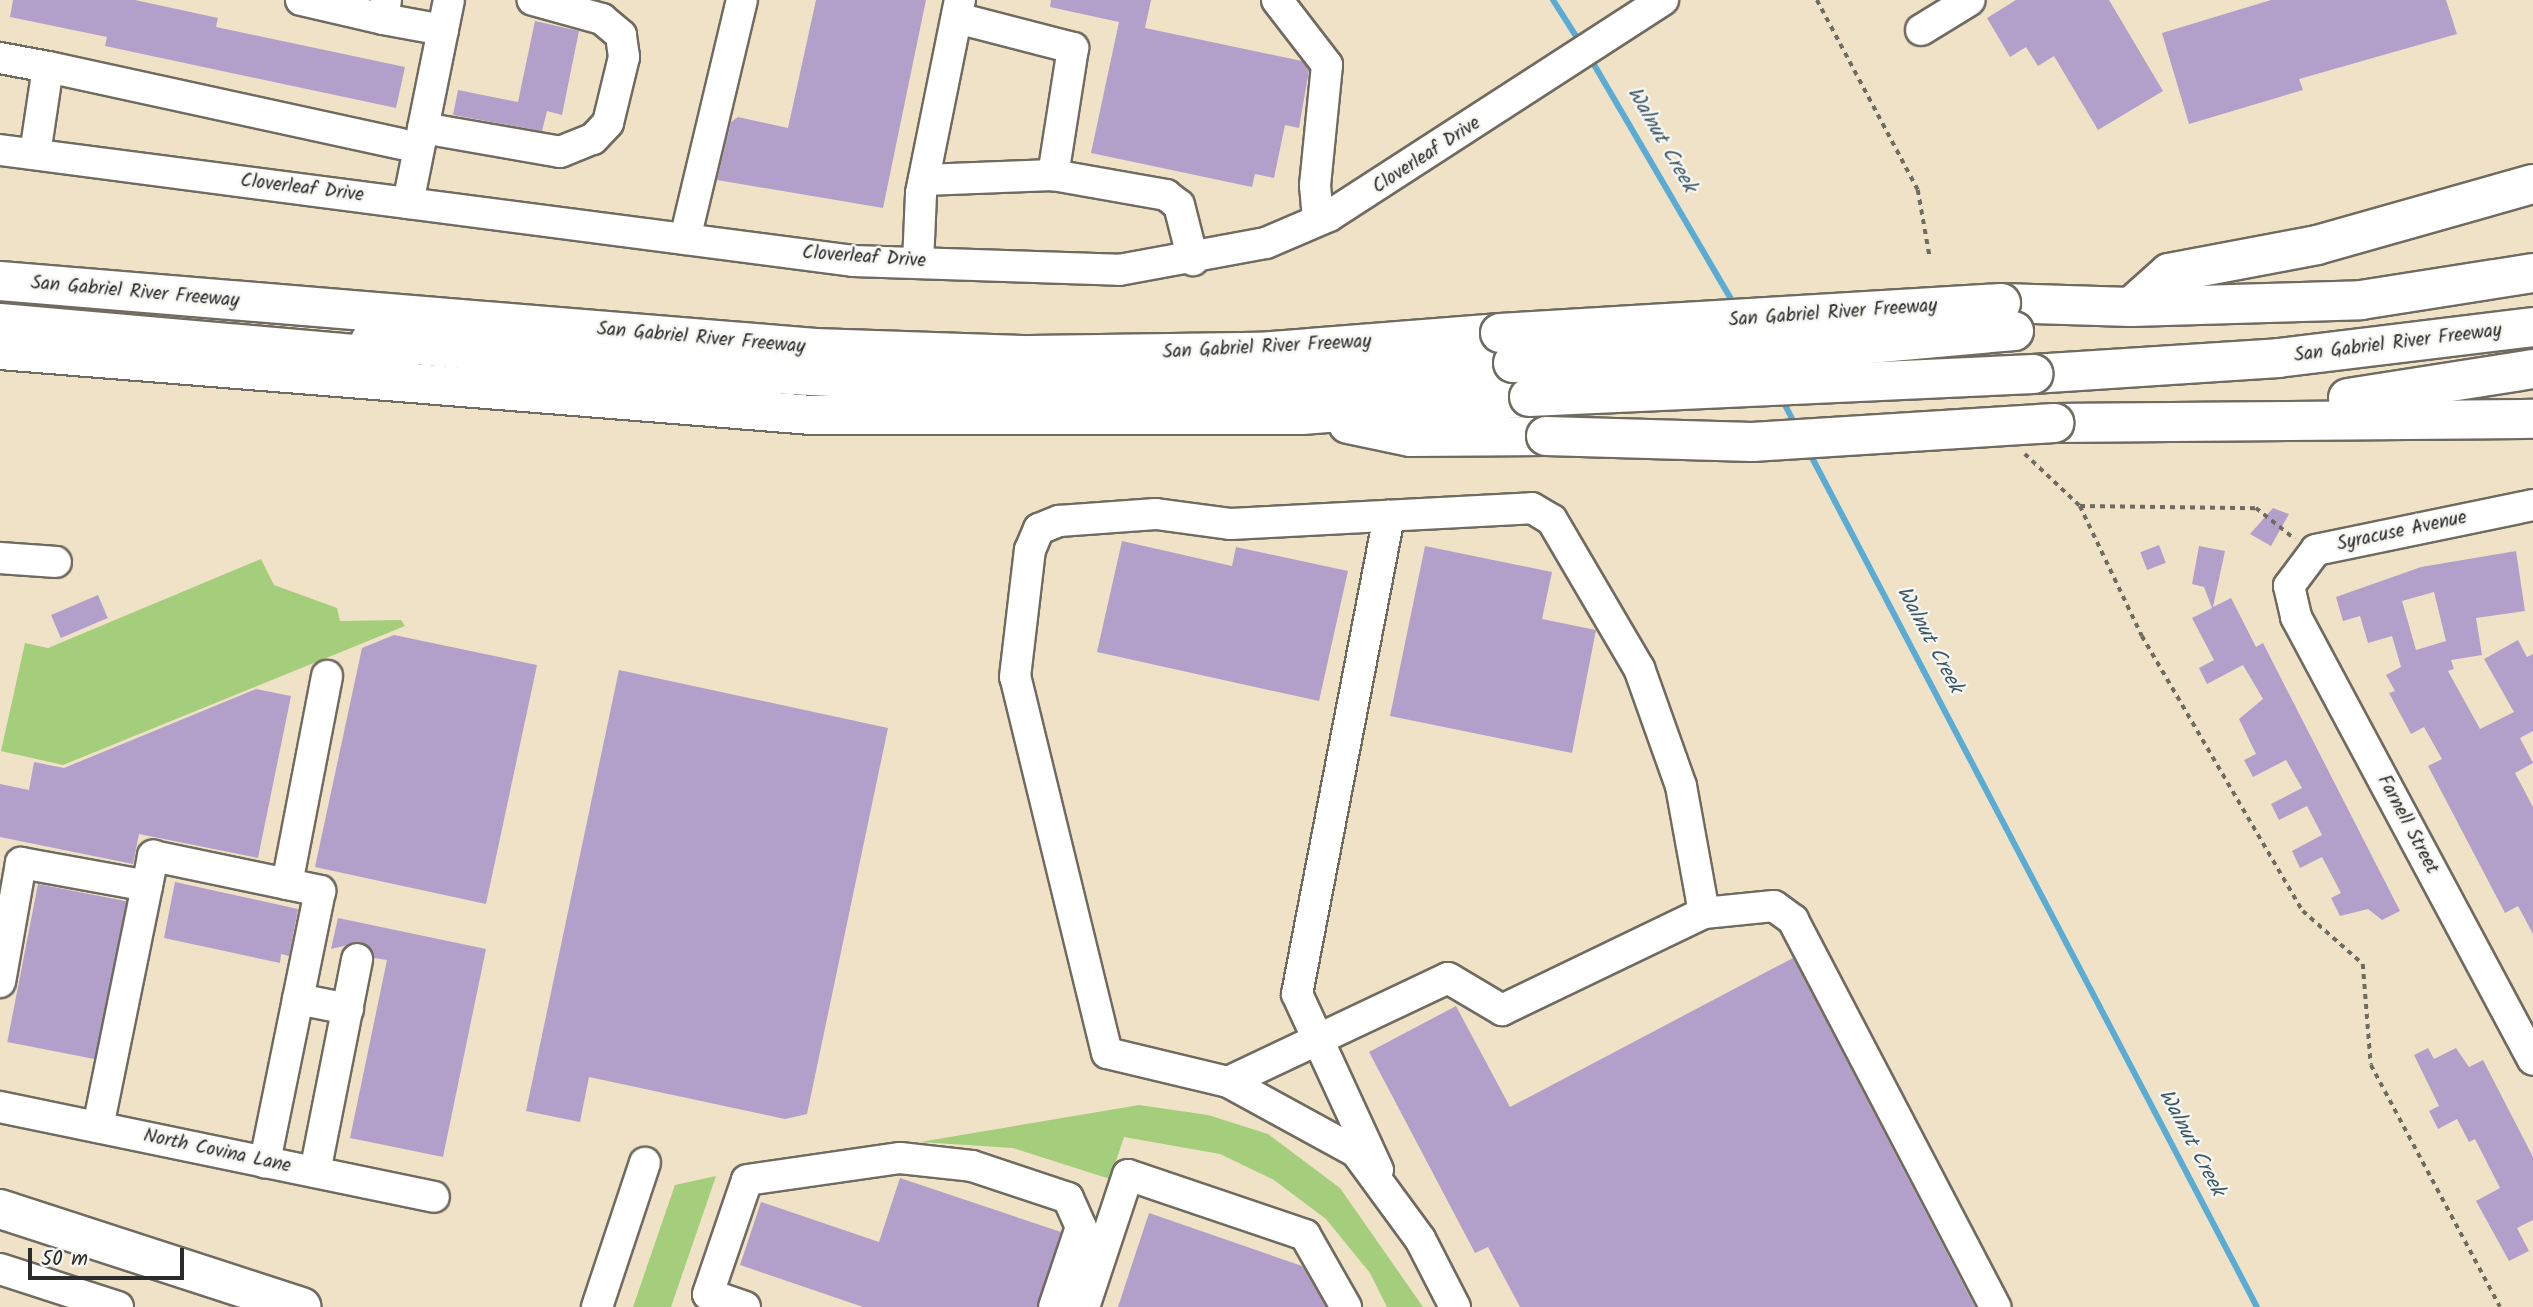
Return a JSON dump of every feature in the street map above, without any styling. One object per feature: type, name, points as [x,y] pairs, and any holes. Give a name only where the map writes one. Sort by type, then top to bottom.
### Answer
[{"type":"main road","points":[[2317,245],[2361,218],[2533,163]]},
{"type":"main road","points":[[2131,307],[2169,273],[2317,245],[2533,184]]},
{"type":"main road","name":"San Gabriel River Freeway","points":[[0,350],[254,373],[811,415],[1302,415],[1515,373],[2008,317],[2064,307],[2361,300],[2533,273]]},
{"type":"main road","name":"San Gabriel River Freeway","points":[[0,281],[815,348],[1030,355],[1259,352],[1515,373],[2033,374],[2278,358],[2533,327]]},
{"type":"main road","points":[[0,306],[707,371],[934,382],[1296,379],[1515,373]]},
{"type":"main road","points":[[0,323],[822,391],[1149,397],[1496,380],[1515,373]]},
{"type":"main road","points":[[2183,422],[2533,369]]},
{"type":"main road","points":[[0,375],[254,373]]},
{"type":"main road","points":[[1302,415],[1410,437],[1546,436],[1752,442],[2054,423],[2533,419]]},
{"type":"main road","points":[[0,1209],[302,1307]]},
{"type":"street","points":[[301,0],[385,9],[443,30]]},
{"type":"street","points":[[408,203],[412,136],[449,0]]},
{"type":"street","points":[[0,58],[412,136],[560,152],[593,139],[608,123],[624,57],[621,35],[602,19],[533,0]]},
{"type":"street","points":[[685,239],[741,0]]},
{"type":"street","points":[[1277,0],[1327,65],[1315,185],[1318,220]]},
{"type":"street","name":"Cloverleaf Drive","points":[[0,150],[685,239],[918,263],[1119,270],[1194,260],[1266,243],[1318,220],[1392,180],[1663,0]]},
{"type":"street","points":[[1921,30],[1970,0]]},
{"type":"street","points":[[918,263],[924,180],[959,9],[1073,48],[1052,175]]},
{"type":"street","points":[[34,154],[48,68]]},
{"type":"street","points":[[924,180],[1052,175],[1166,195],[1179,205],[1194,260]]},
{"type":"street","name":"Syracuse Avenue","points":[[2289,586],[2314,553],[2533,505]]},
{"type":"street","points":[[1383,1183],[1356,1152],[1228,1082],[1107,1053],[1015,677],[1030,550],[1039,529],[1059,521],[1156,514],[1231,524],[1532,508],[1552,520],[1639,668],[1681,786],[1704,913]]},
{"type":"street","points":[[1389,516],[1297,994],[1383,1183],[1455,1307]]},
{"type":"street","points":[[0,558],[56,562]]},
{"type":"street","name":"Farnell Street","points":[[2289,586],[2296,617],[2533,1060]]},
{"type":"street","points":[[287,884],[327,676]]},
{"type":"street","points":[[98,1127],[153,856],[287,884],[320,891],[265,1162]]},
{"type":"street","points":[[0,982],[21,863],[147,886]]},
{"type":"street","points":[[1228,1082],[1316,1038],[1448,978],[1502,1010],[1704,913],[1774,906],[1793,920],[1994,1307]]},
{"type":"street","points":[[315,1172],[357,959]]},
{"type":"street","points":[[298,999],[348,1009]]},
{"type":"street","name":"North Covina Lane","points":[[0,1107],[434,1198]]},
{"type":"street","points":[[745,1307],[708,1294],[747,1180],[900,1158],[972,1166],[1068,1198],[1081,1227],[1054,1307]]},
{"type":"street","points":[[597,1307],[645,1163]]},
{"type":"street","points":[[1084,1307],[1128,1175],[1305,1235],[1346,1307]]},
{"type":"street","points":[[0,1269],[118,1307]]},
{"type":"path","points":[[1817,0],[1918,190],[1930,258]]},
{"type":"path","points":[[2025,454],[2080,506],[2142,636],[2303,911],[2363,964],[2371,1065],[2500,1307]]},
{"type":"path","points":[[2080,506],[2256,509],[2314,553]]},
{"type":"green space","points":[[261,559],[274,585],[337,608],[340,621],[401,620],[405,626],[63,765],[1,751],[25,643],[48,648]]},
{"type":"green space","points":[[1139,1105],[1208,1115],[1268,1134],[1340,1188],[1423,1307],[1387,1307],[1370,1273],[1326,1219],[1274,1180],[1220,1154],[1124,1137],[1110,1179],[1013,1148],[920,1142]]},
{"type":"green space","points":[[716,1176],[671,1307],[633,1307],[675,1185]]},
{"type":"building","points":[[13,0],[135,0],[218,18],[216,27],[405,67],[396,108],[105,46],[107,37],[10,17]]},
{"type":"building","points":[[816,0],[926,0],[883,208],[717,180],[731,122],[738,117],[788,128]]},
{"type":"building","points":[[1051,0],[1151,0],[1145,28],[1302,61],[1309,70],[1299,128],[1285,125],[1274,178],[1255,174],[1252,187],[1091,153],[1119,22],[1050,7]]},
{"type":"building","points":[[2016,0],[2109,0],[2163,91],[2098,130],[2054,56],[2038,66],[2026,47],[2010,57],[1987,18]]},
{"type":"building","points":[[2271,0],[2446,0],[2457,34],[2299,79],[2303,90],[2189,124],[2162,33]]},
{"type":"building","points":[[535,21],[579,31],[562,115],[547,111],[542,131],[453,115],[458,90],[518,102]]},
{"type":"building","points":[[2273,508],[2289,514],[2271,546],[2250,534]]},
{"type":"building","points":[[1122,541],[1232,566],[1236,547],[1348,571],[1319,701],[1097,652]]},
{"type":"building","points":[[2159,545],[2166,563],[2147,570],[2140,552]]},
{"type":"building","points":[[1425,546],[1552,572],[1542,619],[1596,630],[1572,753],[1390,716]]},
{"type":"building","points":[[2199,546],[2225,551],[2213,607],[2231,598],[2256,647],[2263,643],[2400,911],[2382,920],[2368,909],[2340,916],[2331,898],[2341,893],[2322,857],[2300,868],[2292,851],[2322,835],[2307,806],[2279,820],[2271,804],[2302,788],[2286,760],[2253,777],[2244,760],[2256,754],[2239,719],[2263,699],[2243,665],[2207,684],[2199,668],[2214,660],[2192,618],[2212,608],[2204,587],[2192,584]]},
{"type":"building","points":[[2516,551],[2525,611],[2476,618],[2482,655],[2451,660],[2454,669],[2448,671],[2480,729],[2514,712],[2484,659],[2518,640],[2527,657],[2533,654],[2533,731],[2520,738],[2533,763],[2515,773],[2533,807],[2533,934],[2518,906],[2505,913],[2428,766],[2442,759],[2424,727],[2411,734],[2389,693],[2395,691],[2386,675],[2401,667],[2392,636],[2368,643],[2360,616],[2343,621],[2336,597],[2421,567]],"holes":[[[2434,592],[2446,641],[2416,650],[2402,601]]]},
{"type":"building","points":[[98,595],[108,618],[61,638],[51,615]]},
{"type":"building","points":[[394,635],[537,665],[486,904],[315,867],[362,648]]},
{"type":"building","points":[[619,670],[888,728],[807,1114],[785,1119],[589,1077],[580,1122],[526,1111]]},
{"type":"building","points":[[256,689],[291,696],[258,858],[139,834],[133,864],[0,837],[0,784],[29,790],[34,762],[64,768]]},
{"type":"building","points":[[175,882],[298,909],[289,956],[281,954],[280,963],[164,938]]},
{"type":"building","points":[[38,884],[126,901],[96,1059],[7,1042]]},
{"type":"building","points":[[338,918],[486,949],[443,1157],[350,1138],[387,960],[374,958],[361,942],[331,949]]},
{"type":"building","points":[[1793,958],[1975,1307],[1520,1307],[1488,1247],[1475,1253],[1369,1052],[1456,1006],[1510,1107]]},
{"type":"building","points":[[2428,1048],[2434,1059],[2456,1048],[2469,1067],[2483,1060],[2533,1157],[2533,1220],[2517,1228],[2529,1251],[2509,1261],[2476,1201],[2500,1188],[2475,1139],[2469,1142],[2457,1119],[2438,1129],[2429,1111],[2439,1106],[2414,1055]]},
{"type":"building","points":[[900,1178],[1061,1232],[1037,1307],[863,1307],[740,1265],[761,1202],[879,1242]]},
{"type":"building","points":[[1149,1213],[1302,1266],[1326,1307],[1118,1307]]},
{"type":"waterway","name":"Walnut Creek","points":[[1553,0],[1581,44]]},
{"type":"waterway","name":"Walnut Creek","points":[[1589,56],[1735,306]]},
{"type":"waterway","name":"Walnut Creek","points":[[1781,397],[1795,425]]},
{"type":"waterway","name":"Walnut Creek","points":[[1808,450],[2257,1307]]}]
